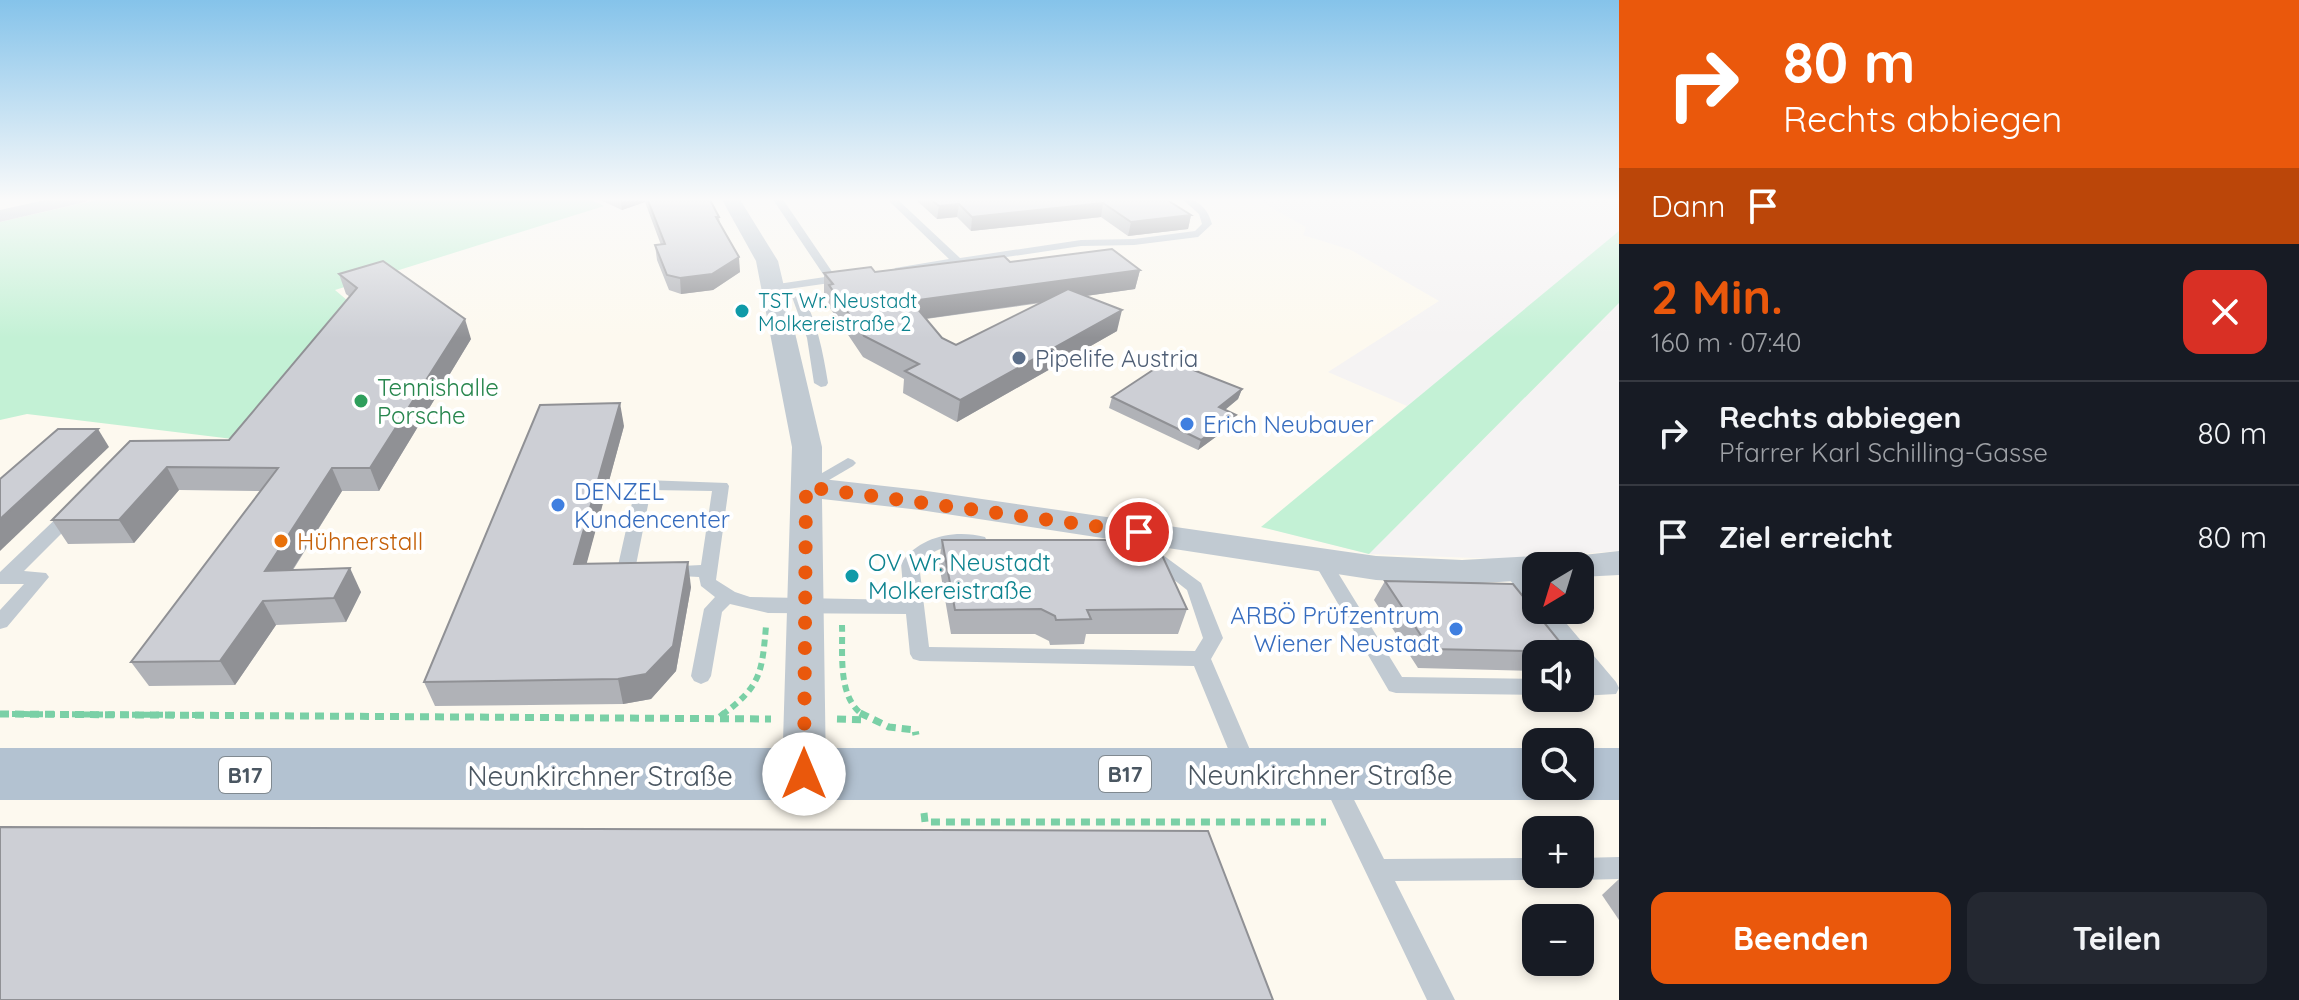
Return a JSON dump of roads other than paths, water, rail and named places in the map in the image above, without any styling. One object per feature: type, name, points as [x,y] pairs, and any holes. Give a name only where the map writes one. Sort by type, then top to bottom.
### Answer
[{"type":"main road","name":"Neunkirchner Straße","points":[[0,774],[1250,775],[1342,798],[1522,776]]},
{"type":"main road","points":[[1594,774],[1619,774]]},
{"type":"street","points":[[757,245],[767,261],[807,447],[804,774]]},
{"type":"street","points":[[806,487],[920,500],[1376,568],[1462,572],[1522,568]]},
{"type":"street","points":[[1594,565],[1617,565]]},
{"type":"lane","points":[[808,245],[832,280]]},
{"type":"lane","points":[[940,245],[956,260]]},
{"type":"lane","points":[[893,271],[1069,245]]},
{"type":"lane","points":[[771,288],[862,276]]},
{"type":"lane","points":[[771,288],[797,295],[815,339],[821,383]]},
{"type":"lane","points":[[795,397],[821,383],[838,382]]},
{"type":"lane","points":[[806,487],[848,463]]},
{"type":"lane","points":[[709,571],[626,570],[644,485],[721,486],[709,571],[707,582],[726,597],[746,605],[914,607]]},
{"type":"lane","points":[[4,578],[83,503]]},
{"type":"lane","points":[[999,543],[953,540],[925,546],[910,563],[920,654],[1201,659]]},
{"type":"lane","points":[[1137,553],[1152,554],[1195,587],[1213,638],[1201,659]]},
{"type":"lane","points":[[1321,559],[1396,685],[1522,687]]},
{"type":"lane","points":[[0,622],[40,577],[4,578]]},
{"type":"lane","points":[[701,676],[713,609],[726,597]]},
{"type":"lane","points":[[1556,624],[1569,640]]},
{"type":"lane","points":[[1201,659],[1250,775]]},
{"type":"lane","points":[[1594,670],[1609,688],[1594,688]]},
{"type":"lane","points":[[1342,798],[1441,1000]]},
{"type":"lane","points":[[1594,869],[1619,868]]},
{"type":"lane","points":[[1378,870],[1522,869]]},
{"type":"place","name":"TST Wr. Neustadt Molkereistraße 2","points":[[742,311]]},
{"type":"place","name":"Pipelife Austria","points":[[1019,358]]},
{"type":"place","name":"Tennishalle Porsche","points":[[361,401]]},
{"type":"place","name":"Erich Neubauer","points":[[1187,424]]},
{"type":"place","name":"DENZEL Kundencenter","points":[[558,505]]},
{"type":"place","name":"Hühnerstall","points":[[281,541]]},
{"type":"place","name":"OV Wr. Neustadt Molkereistraße","points":[[852,576]]},
{"type":"place","name":"ARBÖ Prüfzentrum Wiener Neustadt","points":[[1456,629]]}]
